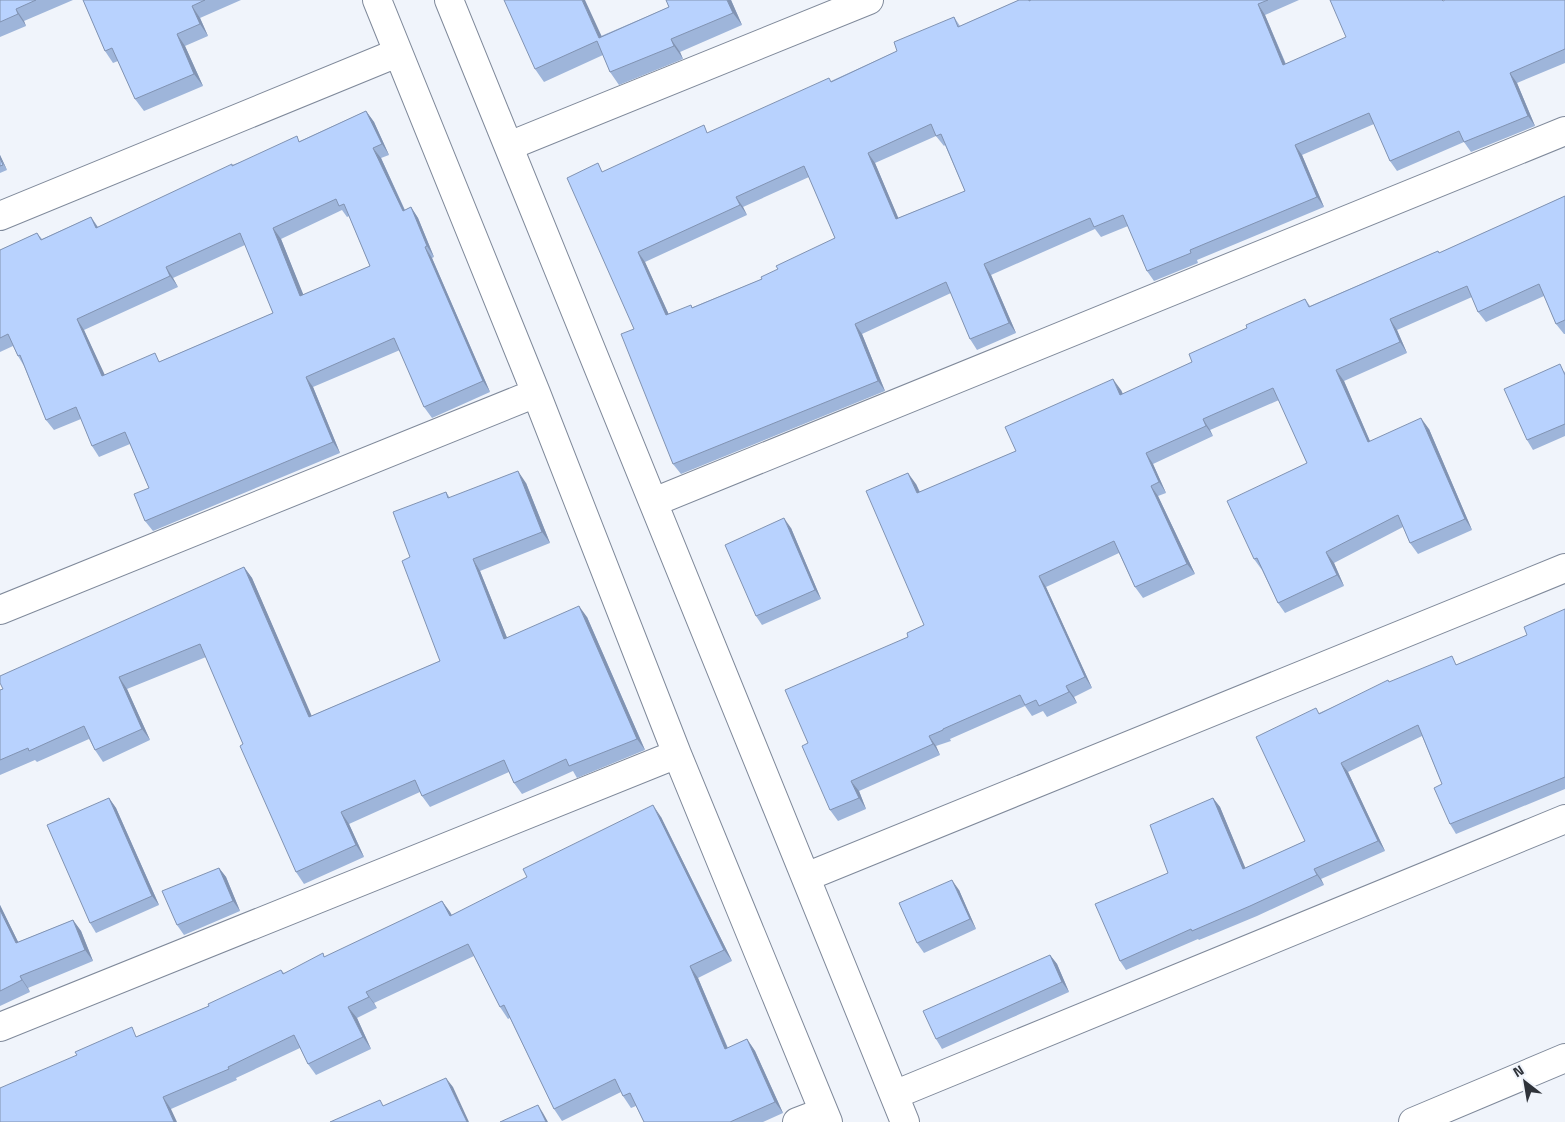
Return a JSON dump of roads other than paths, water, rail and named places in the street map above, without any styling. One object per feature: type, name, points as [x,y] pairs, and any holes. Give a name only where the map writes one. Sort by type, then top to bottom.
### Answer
[{"type":"street","points":[[377,0],[536,393],[677,754],[826,1117],[797,1122]]},
{"type":"street","points":[[449,0],[906,1122]]},
{"type":"street","points":[[509,146],[869,0]]},
{"type":"street","points":[[0,216],[397,52]]},
{"type":"street","points":[[654,502],[1565,131]]},
{"type":"street","points":[[0,610],[536,393]]},
{"type":"street","points":[[806,877],[1565,568]]},
{"type":"street","points":[[0,1027],[677,754]]},
{"type":"street","points":[[894,1095],[1565,819]]},
{"type":"street","points":[[1413,1122],[1565,1058]]}]
